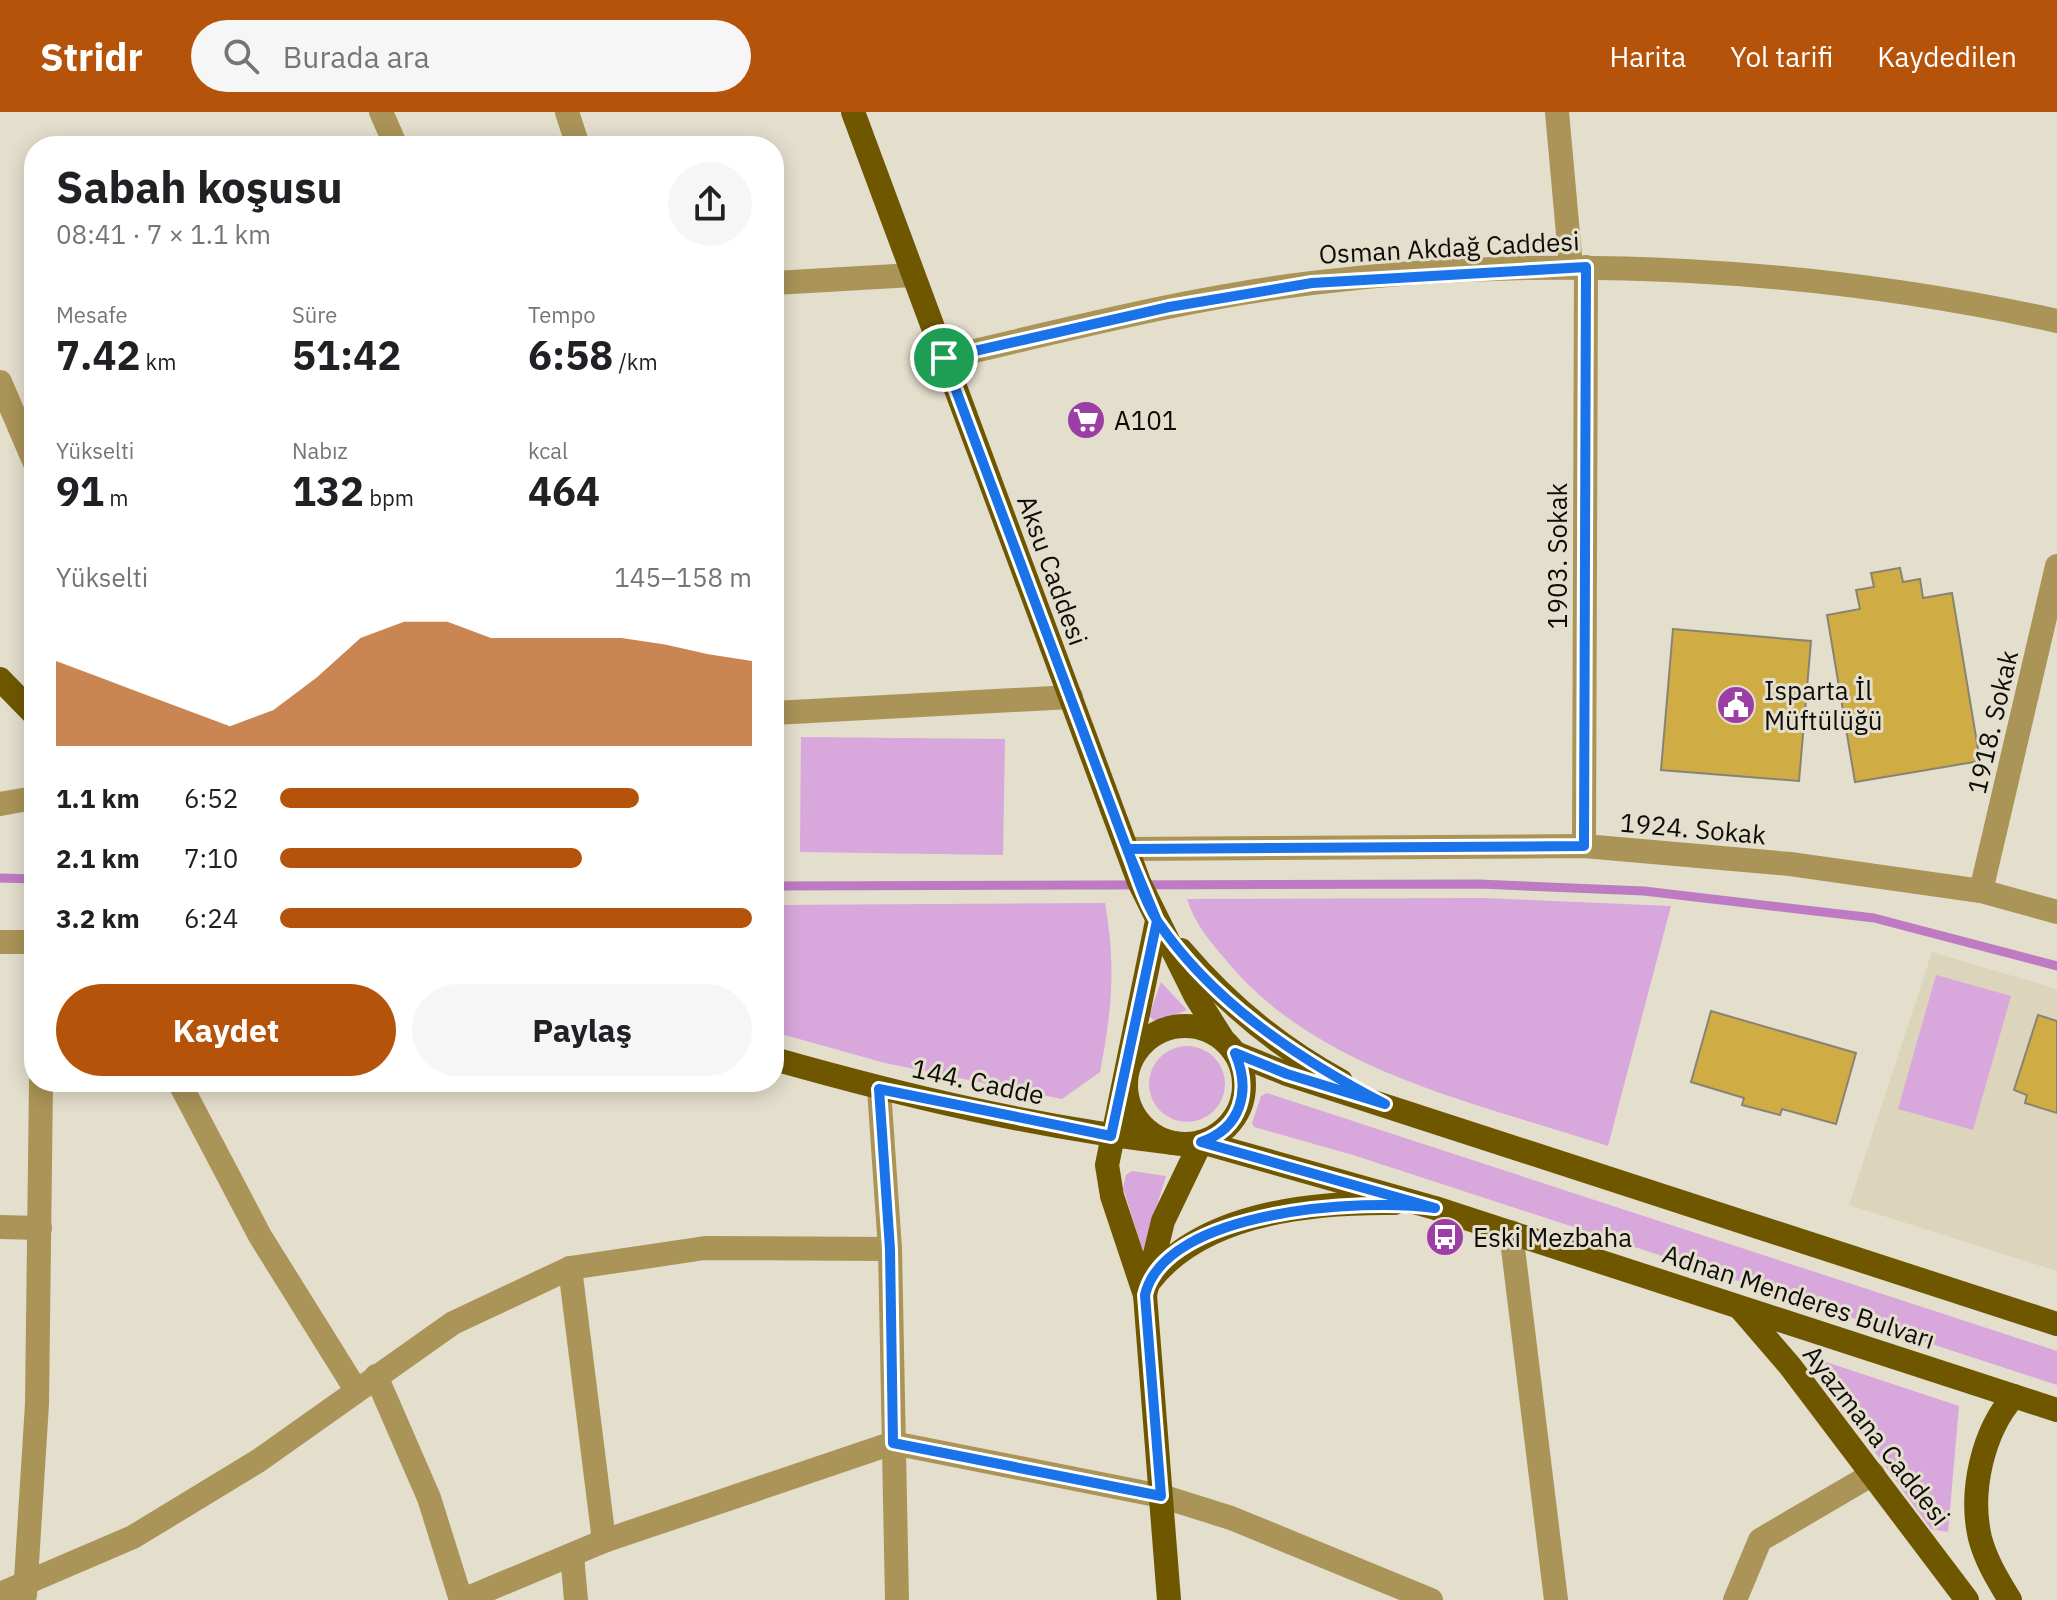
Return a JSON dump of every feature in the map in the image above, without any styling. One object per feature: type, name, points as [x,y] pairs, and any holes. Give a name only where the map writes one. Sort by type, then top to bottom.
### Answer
[{"type":"main road","name":"Aksu Caddesi","points":[[853,112],[1127,849],[1157,921],[1228,1045]]},
{"type":"main road","points":[[0,679],[24,704]]},
{"type":"main road","points":[[1157,921],[1111,1136],[1108,1180],[1146,1290],[1169,1600]]},
{"type":"main road","points":[[1157,921],[1219,991],[1272,1037],[1331,1076],[1385,1104]]},
{"type":"main road","points":[[1194,1027],[1228,1045],[1243,1071],[1245,1091],[1239,1110],[1228,1127],[1201,1142],[1174,1143],[1156,1137],[1141,1125],[1130,1109],[1126,1090],[1127,1071],[1134,1053],[1147,1039],[1164,1029],[1194,1027]]},
{"type":"main road","name":"Adnan Menderes Bulvarı","points":[[1228,1045],[1287,1074],[2057,1324]]},
{"type":"main road","name":"144. Cadde","points":[[784,1062],[879,1089],[1111,1136],[1174,1143]]},
{"type":"main road","points":[[1146,1290],[1173,1195],[1201,1142]]},
{"type":"main road","name":"Adnan Menderes Bulvarı","points":[[1201,1142],[1435,1208],[2057,1410]]},
{"type":"main road","points":[[1146,1290],[1183,1248],[1256,1218],[1357,1204],[1401,1203],[1435,1208]]},
{"type":"main road","name":"Ayazmana Caddesi","points":[[1738,1306],[1873,1474],[1967,1600]]},
{"type":"main road","name":"Ayazmana Caddesi","points":[[2010,1600],[1987,1558],[1978,1513],[1988,1437],[2001,1410],[2014,1396]]},
{"type":"street","points":[[381,112],[392,136]]},
{"type":"street","points":[[567,112],[575,136]]},
{"type":"street","name":"1903. Sokak","points":[[1557,112],[1578,267],[1584,846]]},
{"type":"street","name":"Osman Akdağ Caddesi","points":[[944,358],[1169,307],[1312,283],[1578,267],[1778,278],[2009,310],[2057,321]]},
{"type":"street","points":[[784,282],[913,275]]},
{"type":"street","points":[[0,382],[23,403]]},
{"type":"street","name":"1918. Sokak","points":[[1981,891],[2057,566]]},
{"type":"street","points":[[784,712],[1071,697]]},
{"type":"street","points":[[0,804],[24,800]]},
{"type":"street","name":"1924. Sokak","points":[[1127,849],[1584,846],[1790,864],[1981,891],[2057,912]]},
{"type":"street","points":[[0,942],[24,942]]},
{"type":"street","points":[[879,1089],[890,1249],[897,1600]]},
{"type":"street","points":[[25,1591],[37,1404],[41,1092]]},
{"type":"street","points":[[184,1092],[260,1236],[366,1383],[429,1498],[462,1600],[604,1541],[893,1443],[1161,1496],[1231,1518],[1431,1600]]},
{"type":"street","points":[[0,1227],[40,1228]]},
{"type":"street","points":[[1511,1232],[1556,1600]]},
{"type":"street","points":[[0,1594],[25,1591],[133,1537],[258,1461],[453,1323],[570,1268],[705,1248],[890,1249]]},
{"type":"street","points":[[570,1268],[604,1541]]},
{"type":"street","points":[[1735,1600],[1760,1540],[1873,1474]]},
{"type":"street","points":[[572,1555],[576,1600]]},
{"type":"shaded area","points":[[801,737],[1005,739],[1003,855],[800,852]]},
{"type":"shaded area","points":[[1485,898],[1671,906],[1608,1146],[1453,1098],[1352,1056],[1305,1030],[1263,998],[1226,960],[1198,924],[1187,899]]},
{"type":"shaded area","points":[[1105,903],[1111,948],[1111,988],[1100,1072],[1062,1099],[885,1063],[784,1035],[784,905]]},
{"type":"shaded area","points":[[1932,952],[2057,989],[2057,1271],[1849,1205]]},
{"type":"shaded area","points":[[1936,975],[2011,996],[1973,1130],[1898,1109]]},
{"type":"shaded area","points":[[1161,982],[1187,1010],[1156,1022],[1149,1016]]},
{"type":"shaded area","points":[[1187,1046],[1201,1049],[1214,1057],[1222,1070],[1225,1084],[1222,1098],[1214,1111],[1201,1119],[1187,1122],[1173,1119],[1160,1111],[1152,1098],[1149,1084],[1152,1070],[1160,1057],[1173,1049]]},
{"type":"shaded area","points":[[1267,1093],[2057,1351],[2057,1385],[1353,1155],[1254,1127],[1252,1123],[1261,1096]]},
{"type":"shaded area","points":[[1132,1171],[1166,1176],[1143,1251],[1123,1188],[1126,1175]]},
{"type":"shaded area","points":[[1817,1359],[1959,1406],[1948,1532],[1931,1529],[1814,1368],[1812,1364]]},
{"type":"building","points":[[1900,568],[1903,582],[1920,579],[1923,598],[1952,593],[1980,761],[1855,782],[1827,615],[1860,609],[1856,590],[1874,587],[1871,573]]},
{"type":"building","name":"Isparta İl Müftülüğü","points":[[1673,629],[1811,641],[1799,781],[1661,770]]},
{"type":"building","points":[[1711,1011],[1856,1053],[1836,1124],[1782,1109],[1780,1115],[1742,1105],[1744,1098],[1691,1082]]},
{"type":"building","points":[[2038,1015],[2057,1021],[2057,1113],[2025,1103],[2027,1095],[2014,1090]]},
{"type":"waterway","points":[[0,878],[24,879]]},
{"type":"waterway","points":[[784,886],[1479,884],[1644,891],[1874,918],[2057,966]]},
{"type":"place","name":"A101","points":[[1086,420]]},
{"type":"place","name":"Isparta İl Müftülüğü","points":[[1736,705]]},
{"type":"place","name":"Eski Mezbaha","points":[[1445,1237]]},
{"type":"route","points":[[944,358],[1139,882],[1157,921],[1111,1136],[879,1089],[890,1249],[893,1443],[1161,1496],[1145,1295],[1147,1284],[1159,1269],[1183,1248],[1256,1218],[1315,1207],[1373,1203],[1435,1208],[1272,1159],[1201,1142],[1228,1127],[1239,1110],[1245,1091],[1243,1071],[1235,1053],[1287,1074],[1385,1104],[1298,1055],[1219,991],[1157,921],[1127,849],[1584,846],[1586,267],[1389,276],[1312,283],[1169,307],[944,358]]}]
